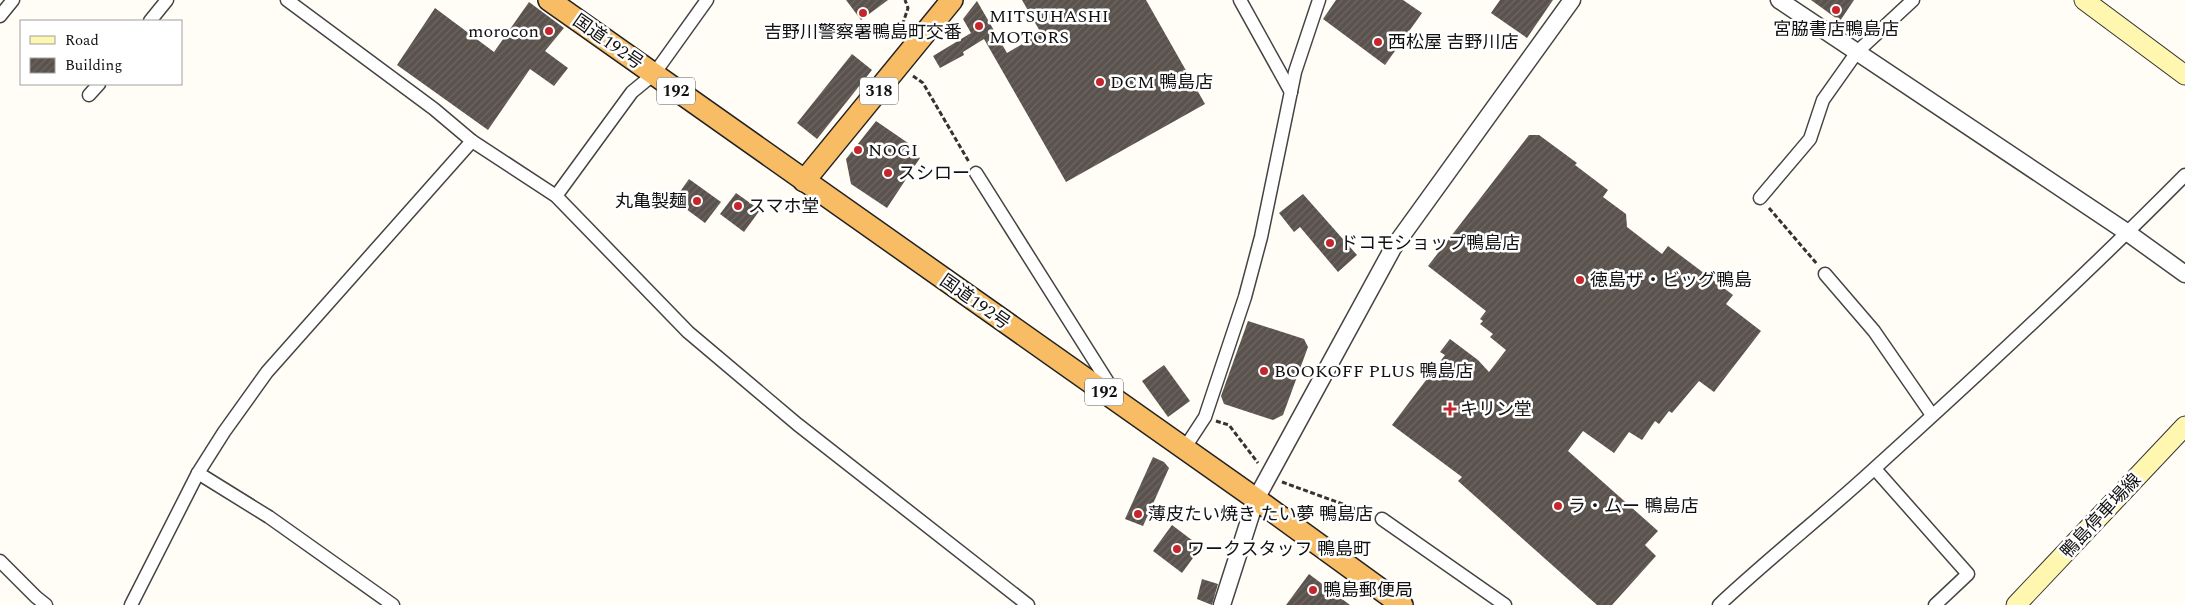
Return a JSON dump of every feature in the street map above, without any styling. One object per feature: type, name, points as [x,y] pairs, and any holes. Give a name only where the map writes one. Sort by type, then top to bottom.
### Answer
[{"type":"highway","name":"国道192号","points":[[549,0],[804,182],[1256,499],[1402,605]]},
{"type":"highway","name":"318","points":[[804,182],[952,0]]},
{"type":"main road","points":[[2084,0],[2185,75]]},
{"type":"main road","name":"鴨島停車場線","points":[[2016,605],[2185,426]]},
{"type":"street","points":[[0,16],[13,0]]},
{"type":"street","points":[[151,20],[168,0]]},
{"type":"street","points":[[287,0],[434,109],[472,141],[556,196],[688,332],[796,424],[1028,605]]},
{"type":"street","points":[[556,196],[632,92],[654,74],[708,0]]},
{"type":"street","points":[[1240,0],[1291,92]]},
{"type":"street","points":[[1184,449],[1205,417],[1245,297],[1262,238],[1295,72],[1319,0]]},
{"type":"street","points":[[1222,605],[1256,499],[1393,248],[1572,0]]},
{"type":"street","points":[[1779,0],[2128,233],[2185,274]]},
{"type":"street","points":[[1760,198],[1810,140],[1823,100],[1857,52],[1913,0]]},
{"type":"street","points":[[89,95],[98,85]]},
{"type":"street","points":[[131,605],[198,473],[224,432],[267,372],[472,141]]},
{"type":"street","points":[[976,173],[1124,406]]},
{"type":"street","points":[[1719,605],[1764,562],[1874,469],[2032,324],[2128,233],[2185,175]]},
{"type":"street","points":[[1825,274],[1874,331],[1932,415]]},
{"type":"street","points":[[1874,469],[1968,574],[1935,605]]},
{"type":"street","points":[[198,473],[269,517],[393,605]]},
{"type":"street","points":[[1382,519],[1506,605]]},
{"type":"street","points":[[0,561],[46,605]]},
{"type":"path","points":[[899,37],[908,8],[905,0]]},
{"type":"path","points":[[898,66],[923,83],[976,173]]},
{"type":"path","points":[[1760,198],[1825,274]]},
{"type":"path","points":[[1205,417],[1228,425],[1268,477],[1382,519]]},
{"type":"building","name":"吉野川警察署鴨島町交番","points":[[846,0],[888,0],[861,20]]},
{"type":"building","name":"DCM 鴨島店","points":[[1022,0],[1146,0],[1205,104],[1066,182],[984,39],[963,52],[964,55],[940,68],[933,56],[971,33],[963,19],[977,1],[1007,53],[1041,33]]},
{"type":"building","name":"西松屋 吉野川店","points":[[1336,0],[1403,0],[1422,13],[1385,65],[1323,19]]},
{"type":"building","points":[[1500,0],[1553,0],[1527,38],[1491,13]]},
{"type":"building","name":"宮脇書店鴨島店","points":[[1811,0],[1854,0],[1840,21]]},
{"type":"building","points":[[529,2],[564,28],[545,51],[568,68],[554,86],[530,69],[488,130],[397,65],[435,8],[494,52]]},
{"type":"building","points":[[852,54],[872,70],[817,139],[797,123]]},
{"type":"building","name":"スシロー","points":[[876,121],[908,143],[905,148],[920,158],[887,208],[851,184],[846,159]]},
{"type":"building","name":"徳島ザ・ビッグ鴨島","points":[[1529,135],[1539,135],[1577,163],[1575,165],[1608,190],[1603,197],[1626,214],[1627,227],[1662,254],[1668,246],[1733,295],[1726,304],[1761,331],[1714,392],[1699,381],[1672,413],[1669,411],[1659,424],[1655,421],[1642,440],[1629,432],[1614,453],[1583,431],[1568,451],[1658,531],[1645,545],[1656,556],[1612,605],[1597,605],[1458,481],[1462,477],[1392,425],[1445,355],[1440,352],[1450,339],[1478,360],[1489,372],[1506,350],[1490,337],[1493,334],[1480,324],[1483,321],[1480,319],[1486,311],[1428,266]]},
{"type":"building","name":"丸亀製麺","points":[[689,179],[721,202],[705,223],[674,200]]},
{"type":"building","points":[[736,193],[760,210],[744,232],[720,214]]},
{"type":"building","name":"ドコモショップ鴨島店","points":[[1303,194],[1357,255],[1338,272],[1300,227],[1294,232],[1279,213]]},
{"type":"building","name":"BOOKOFF PLUS 鴨島店","points":[[1248,321],[1304,339],[1308,347],[1283,415],[1273,420],[1224,404],[1221,396]]},
{"type":"building","points":[[1164,365],[1190,401],[1168,417],[1142,381]]},
{"type":"building","points":[[1153,457],[1164,462],[1169,468],[1143,526],[1125,519]]},
{"type":"building","name":"ワークスタッフ 鴨島町","points":[[1172,525],[1201,547],[1182,573],[1153,551]]},
{"type":"building","name":"鴨島郵便局","points":[[1309,574],[1350,605],[1286,605]]},
{"type":"building","points":[[1202,579],[1218,584],[1212,605],[1197,599]]},
{"type":"place","name":"宮脇書店鴨島店","points":[[1836,10]]},
{"type":"place","name":"吉野川警察署鴨島町交番","points":[[863,13]]},
{"type":"place","name":"MITSUHASHI MOTORS","points":[[979,26]]},
{"type":"place","name":"morocon","points":[[549,31]]},
{"type":"place","name":"西松屋 吉野川店","points":[[1378,42]]},
{"type":"place","name":"DCM 鴨島店","points":[[1100,82]]},
{"type":"place","name":"NOGI","points":[[858,150]]},
{"type":"place","name":"スシロー","points":[[888,173]]},
{"type":"place","name":"丸亀製麺","points":[[697,201]]},
{"type":"place","name":"スマホ堂","points":[[738,206]]},
{"type":"place","name":"ドコモショップ鴨島店","points":[[1330,243]]},
{"type":"place","name":"徳島ザ・ビッグ鴨島","points":[[1580,280]]},
{"type":"place","name":"BOOKOFF PLUS 鴨島店","points":[[1264,371]]},
{"type":"place","name":"キリン堂","points":[[1450,409]]},
{"type":"place","name":"ラ・ムー 鴨島店","points":[[1558,506]]},
{"type":"place","name":"薄皮たい焼き たい夢 鴨島店","points":[[1138,514]]},
{"type":"place","name":"ワークスタッフ 鴨島町","points":[[1177,549]]},
{"type":"place","name":"鴨島郵便局","points":[[1313,590]]}]
